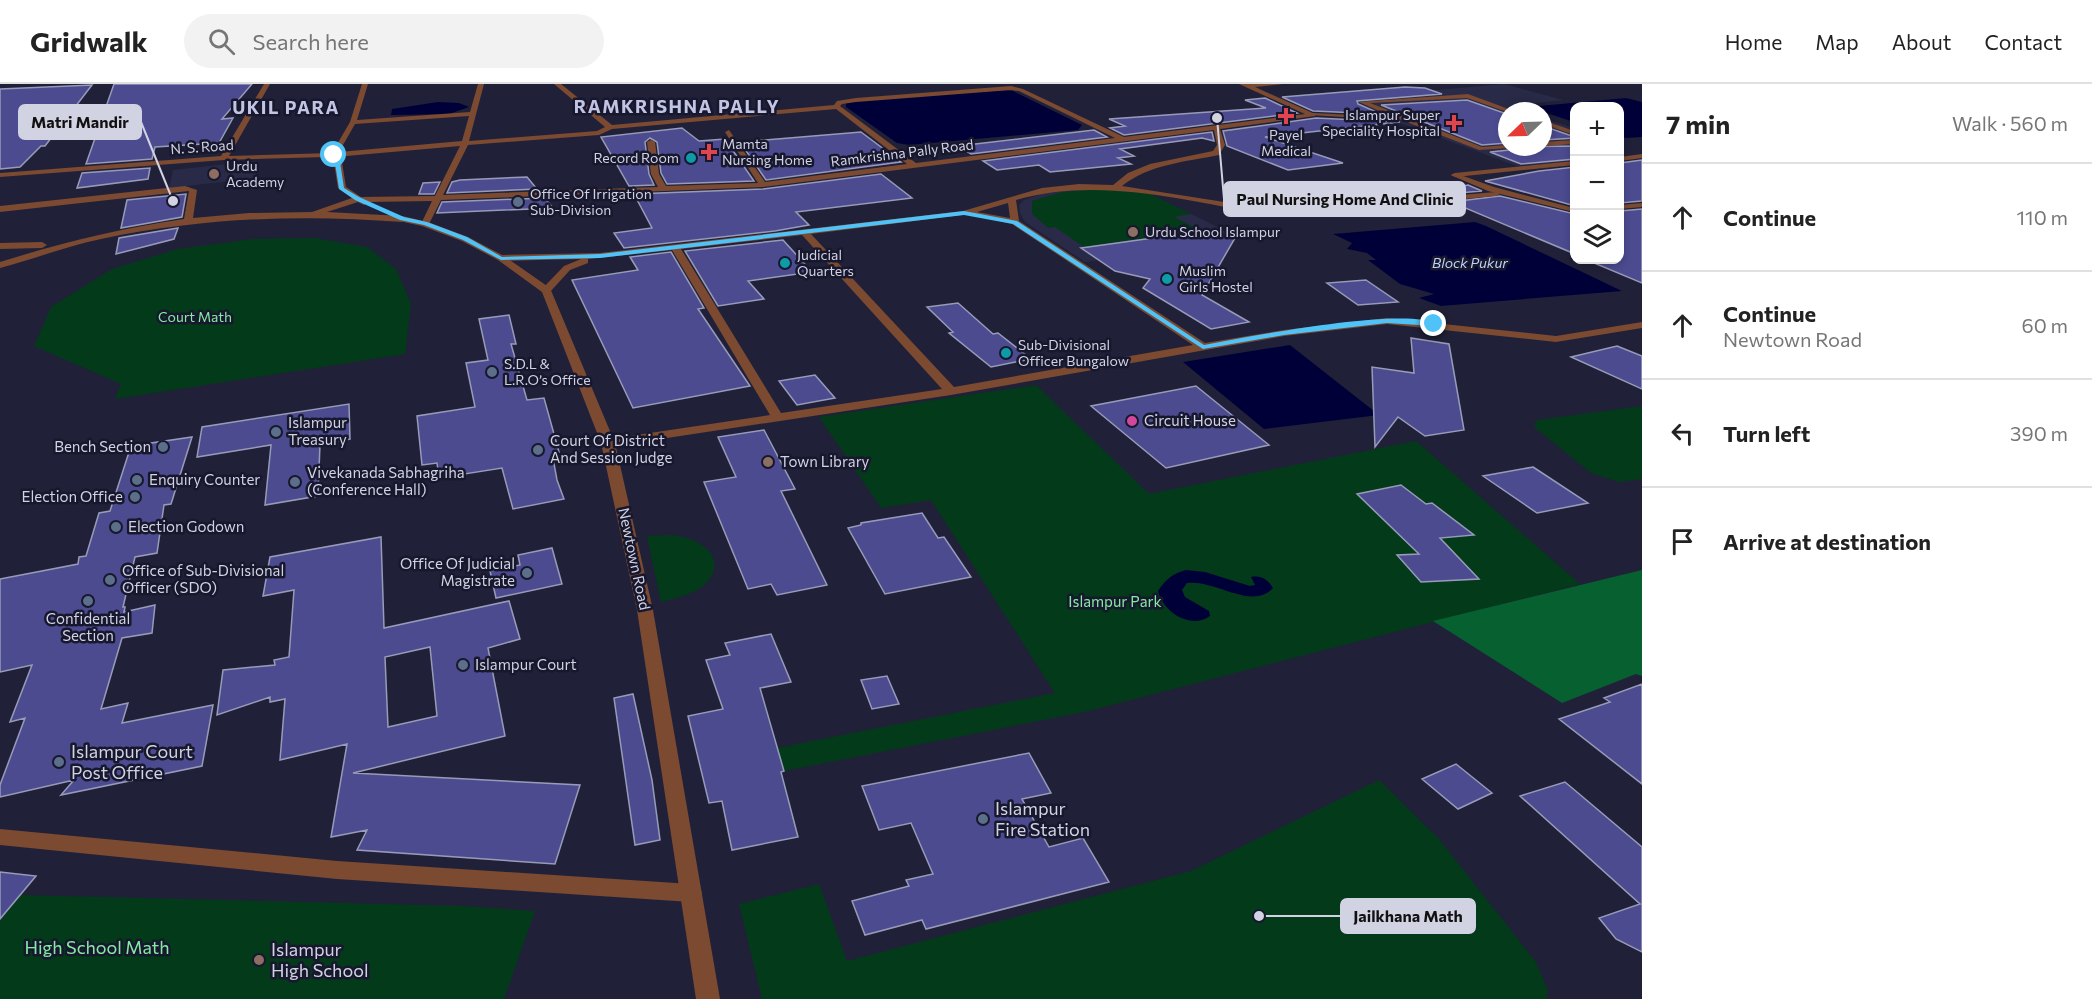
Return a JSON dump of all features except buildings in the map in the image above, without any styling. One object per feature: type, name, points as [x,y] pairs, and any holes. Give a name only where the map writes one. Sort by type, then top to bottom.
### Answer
[{"type":"street","points":[[224,158],[267,84]]},
{"type":"street","points":[[365,84],[353,122],[330,155],[338,162],[342,189],[357,199],[402,219]]},
{"type":"street","points":[[425,224],[436,197],[465,143],[481,84]]},
{"type":"street","points":[[557,84],[610,127]]},
{"type":"street","points":[[1244,85],[1280,84]]},
{"type":"street","points":[[1244,85],[1313,115]]},
{"type":"street","name":"N. S. Road","points":[[0,175],[224,158],[330,155],[599,133],[610,127],[837,107],[839,102],[856,100],[1011,88],[1021,90],[1123,140]]},
{"type":"street","points":[[837,107],[913,165]]},
{"type":"street","points":[[353,122],[474,114]]},
{"type":"street","name":"Ramkrishna Pally Road","points":[[315,213],[357,199],[386,200],[763,185],[1313,115]]},
{"type":"street","points":[[1115,187],[1131,175],[1153,166],[1216,153],[1221,145],[1217,129]]},
{"type":"street","points":[[729,132],[763,185]]},
{"type":"street","points":[[651,142],[655,174],[663,189]]},
{"type":"street","points":[[1624,158],[1642,156]]},
{"type":"street","points":[[1455,175],[1570,164]]},
{"type":"street","points":[[501,258],[600,256],[805,233],[964,213],[1052,189],[1079,186],[1115,187],[1269,212],[1292,212],[1496,194]]},
{"type":"street","points":[[0,208],[184,188],[194,190],[188,221]]},
{"type":"street","points":[[1012,200],[1015,222]]},
{"type":"street","points":[[0,265],[109,234],[243,215],[315,213],[356,214],[425,224],[465,239],[501,258],[546,290],[567,268],[600,256]]},
{"type":"street","points":[[964,213],[1015,222],[1203,347]]},
{"type":"street","points":[[805,233],[951,391]]},
{"type":"street","points":[[0,246],[65,245]]},
{"type":"street","points":[[675,247],[778,417]]},
{"type":"street","name":"Newtown Road","points":[[546,290],[608,442],[645,610],[708,999]]},
{"type":"street","points":[[608,442],[951,391],[1284,333],[1387,321],[1556,339],[1642,325]]},
{"type":"street","points":[[0,837],[337,870],[691,893]]},
{"type":"lane","points":[[1498,106],[1468,96],[1362,102],[1481,149],[1498,148]]},
{"type":"lane","points":[[1313,115],[1399,118]]},
{"type":"lane","points":[[1552,125],[1570,131]]},
{"type":"lane","points":[[1552,143],[1570,142]]},
{"type":"lane","points":[[1455,175],[1491,189],[1570,209]]},
{"type":"lane","points":[[1624,207],[1642,205]]},
{"type":"shaded area","name":"Islampur Super Speciality Hospital","points":[[1504,84],[1563,100],[1498,102],[1498,156],[1552,156],[1552,121],[1570,127],[1570,161],[1517,166],[1335,99]]},
{"type":"shaded area","name":"Urdu Academy","points":[[256,161],[256,178],[169,188],[173,170]]},
{"type":"shaded area","name":"Urdu School Islampur","points":[[1081,189],[1150,194],[1242,239],[1085,262],[1025,222],[1019,205],[1024,200],[1045,193]]},
{"type":"green space","name":"Urdu School Islampur","points":[[1110,188],[1150,194],[1191,214],[1174,217],[1200,230],[1084,247],[1055,227],[1048,228],[1032,214],[1032,201],[1062,192]]},
{"type":"green space","name":"Court Math","points":[[314,238],[367,247],[396,269],[411,304],[405,354],[115,399],[121,384],[34,346],[51,307],[112,269],[178,249],[253,239]]},
{"type":"green space","name":"Islampur Park","points":[[1036,385],[1149,494],[1416,441],[1580,584],[1084,712],[784,771],[777,748],[1055,693],[931,500],[881,508],[819,417]]},
{"type":"green space","points":[[1642,406],[1642,479],[1619,482],[1591,473],[1534,427],[1537,420]]},
{"type":"green space","points":[[672,535],[689,539],[706,548],[714,561],[714,570],[705,585],[687,594],[661,602],[647,536]]},
{"type":"green space","points":[[1642,570],[1642,676],[1636,674],[1562,703],[1433,621]]},
{"type":"green space","points":[[1379,780],[1439,839],[1535,961],[1548,990],[1546,999],[762,999],[739,904],[819,884],[847,961],[1191,871]]},
{"type":"green space","name":"High School Math","points":[[20,895],[463,906],[535,911],[504,999],[0,999],[0,921]]},
{"type":"water","points":[[1013,91],[1082,125],[1078,130],[909,145],[897,143],[846,107],[846,103],[855,101]]},
{"type":"water","points":[[1626,98],[1642,102],[1642,137],[1624,137],[1624,102],[1582,102]]},
{"type":"water","points":[[438,102],[459,103],[469,107],[449,114],[391,115],[392,109]]},
{"type":"water","points":[[1570,103],[1570,121],[1552,115],[1552,105]]},
{"type":"water","name":"Block Pukur","points":[[1475,222],[1622,291],[1441,306],[1419,298],[1434,294],[1400,284],[1368,260],[1376,260],[1367,253],[1347,249],[1352,243],[1333,234]]},
{"type":"water","points":[[1290,345],[1379,415],[1264,429],[1183,362]]},
{"type":"water","points":[[1186,570],[1205,572],[1250,586],[1255,585],[1251,577],[1261,577],[1267,580],[1273,588],[1264,594],[1255,596],[1209,585],[1187,583],[1182,590],[1185,597],[1209,611],[1210,616],[1203,620],[1187,620],[1179,617],[1166,606],[1158,591],[1170,578]]},
{"type":"place","name":"Payel Medical","points":[[1286,116]]},
{"type":"place","name":"Paul Nursing Home And Clinic","points":[[1217,118]]},
{"type":"place","name":"Islampur Super Speciality Hospital","points":[[1454,123]]},
{"type":"place","name":"Mamta Nursing Home","points":[[709,152]]},
{"type":"place","name":"Record Room","points":[[691,158]]},
{"type":"place","name":"Urdu Academy","points":[[214,174]]},
{"type":"place","name":"Matri Mandir","points":[[173,201]]},
{"type":"place","name":"Office Of Irrigation Sub-Division","points":[[518,202]]},
{"type":"place","name":"Urdu School Islampur","points":[[1133,232]]},
{"type":"place","name":"Judicial Quarters","points":[[785,263]]},
{"type":"place","name":"Muslim Girls Hostel","points":[[1167,279]]},
{"type":"place","name":"Sub-Divisional Officer Bungalow","points":[[1006,353]]},
{"type":"place","name":"S.D.L & L.R.O’s Office","points":[[492,372]]},
{"type":"place","name":"Circuit House","points":[[1132,421]]},
{"type":"place","name":"Islampur Treasury","points":[[276,432]]},
{"type":"place","name":"Bench Section","points":[[163,447]]},
{"type":"place","name":"Court Of District And Session Judge","points":[[538,450]]},
{"type":"place","name":"Town Library","points":[[768,462]]},
{"type":"place","name":"Enquiry Counter","points":[[137,480]]},
{"type":"place","name":"Vivekanada Sabhagriha (Conference Hall)","points":[[295,482]]},
{"type":"place","name":"Election Office","points":[[135,497]]},
{"type":"place","name":"Election Godown","points":[[116,527]]},
{"type":"place","name":"Office Of Judicial Magistrate","points":[[527,573]]},
{"type":"place","name":"Office of Sub-Divisional Officer (SDO)","points":[[110,580]]},
{"type":"place","name":"Confidential Section","points":[[88,601]]},
{"type":"place","name":"Islampur Court","points":[[463,665]]},
{"type":"place","name":"Islampur Court Post Office","points":[[59,762]]},
{"type":"place","name":"Islampur Fire Station","points":[[983,819]]},
{"type":"place","name":"Jailkhana Math","points":[[1259,916]]},
{"type":"place","name":"Islampur High School","points":[[259,960]]},
{"type":"district","name":"RAMKRISHNA PALLY","points":[[677,107]]},
{"type":"district","name":"UKIL PARA","points":[[286,108]]},
{"type":"route","points":[[334,155],[326,155],[338,162],[342,189],[357,199],[402,219],[425,224],[465,239],[501,258],[600,256],[964,213],[1015,222],[1203,347],[1284,333],[1387,321],[1434,324]]}]
